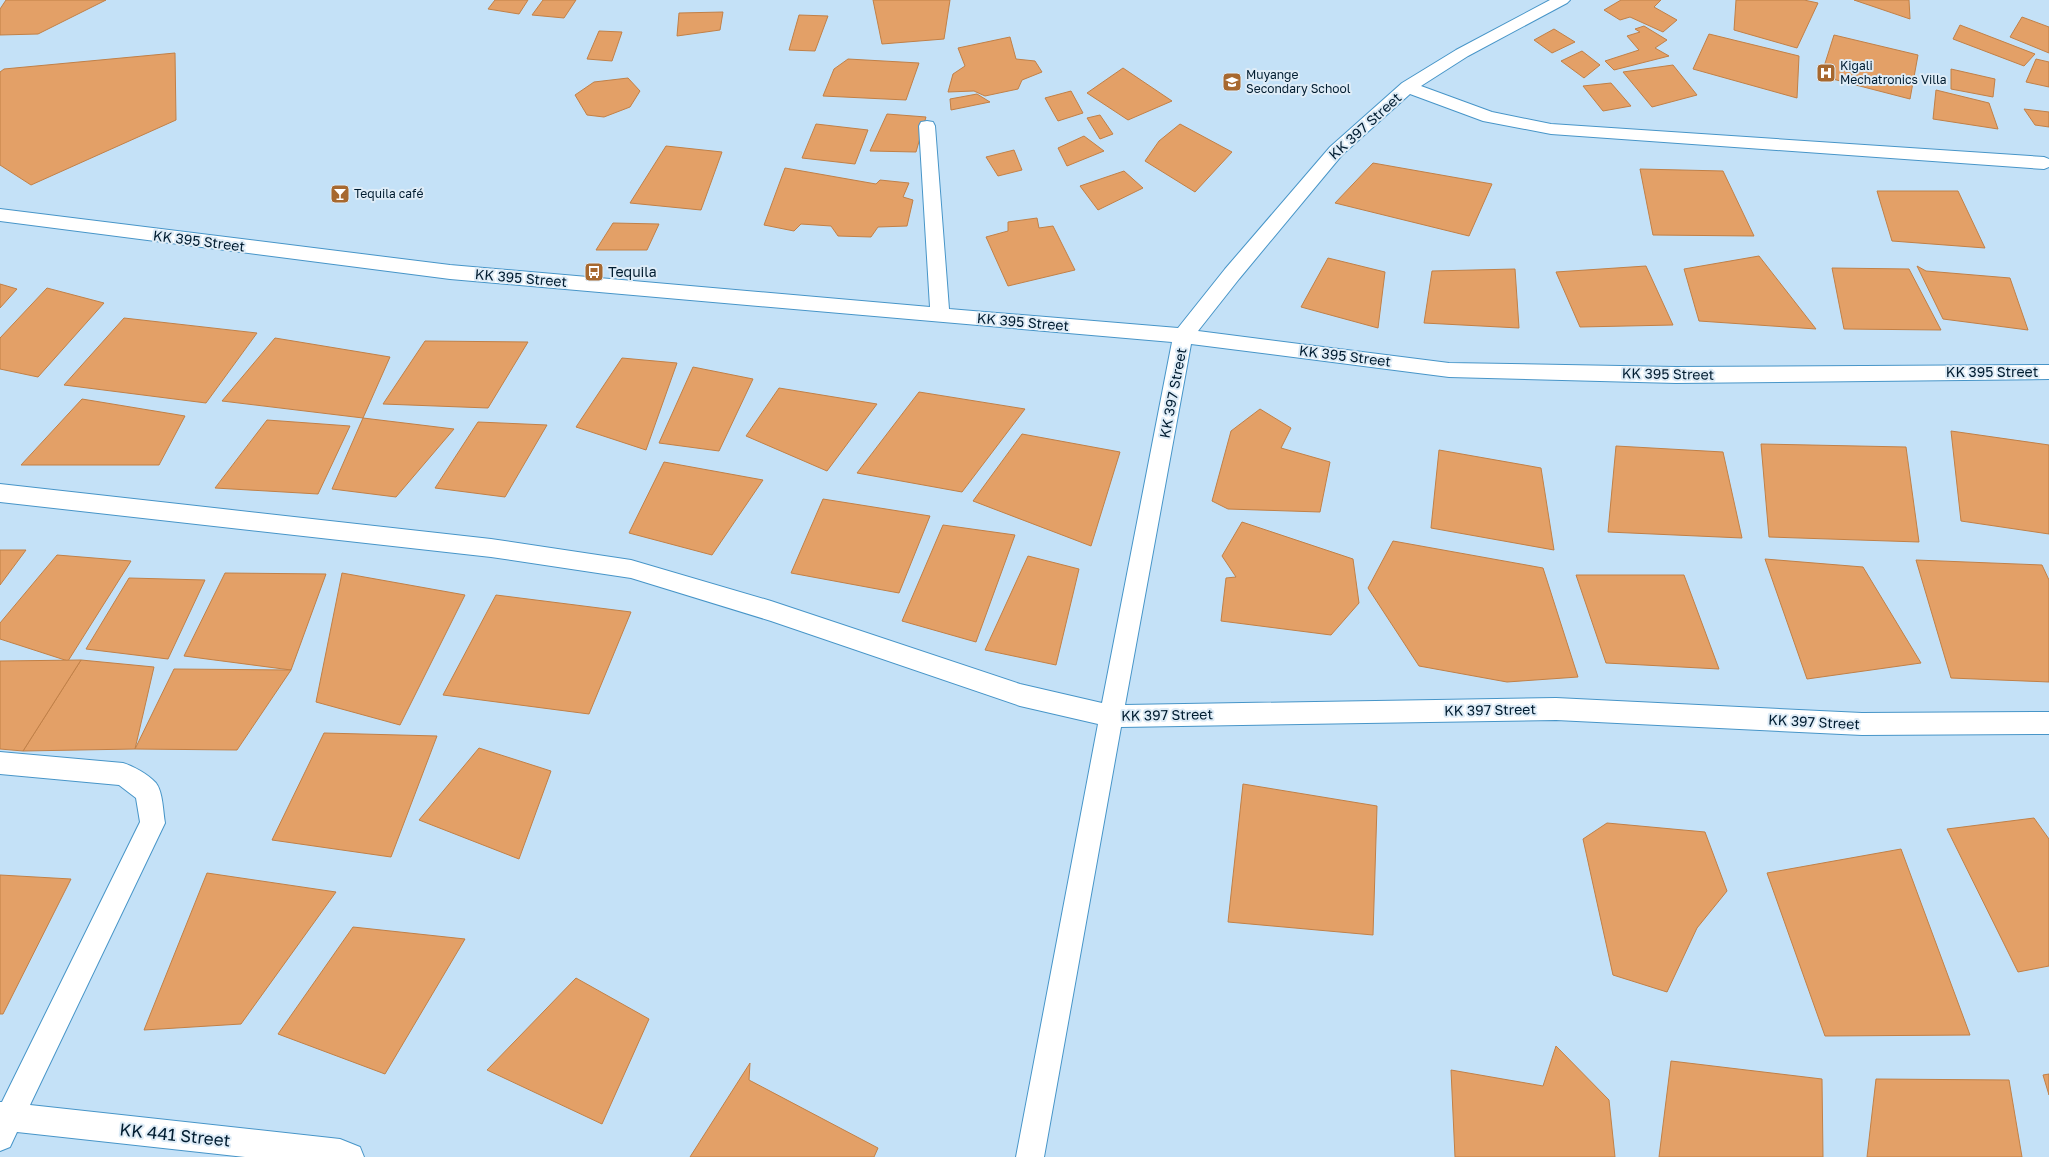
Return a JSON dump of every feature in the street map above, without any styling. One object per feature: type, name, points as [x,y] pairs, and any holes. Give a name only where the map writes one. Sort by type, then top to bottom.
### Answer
[{"type":"street","name":"KK 397 Street","points":[[1562,0],[1462,53],[1408,87],[1336,151],[1232,274],[1184,336],[1112,716],[1556,709],[1862,724],[2049,723]]},
{"type":"street","points":[[1408,87],[1489,117],[1552,129],[2044,163]]},
{"type":"street","points":[[927,126],[940,315]]},
{"type":"street","name":"KK 395 Street","points":[[0,215],[450,272],[1184,336],[1449,370],[1676,375],[2049,372]]},
{"type":"street","points":[[0,493],[491,548],[631,569],[771,611],[1020,695],[1112,716],[1030,1157]]},
{"type":"street","points":[[0,763],[123,774],[147,791],[153,823],[3,1123]]},
{"type":"street","name":"KK 441 Street","points":[[3,1123],[340,1154],[350,1157]]},
{"type":"building","points":[[6,0],[106,0],[38,34],[0,35],[0,9]]},
{"type":"building","points":[[495,0],[528,0],[519,14],[488,9]]},
{"type":"building","points":[[543,0],[576,0],[564,18],[532,15]]},
{"type":"building","points":[[873,0],[950,0],[944,39],[882,44]]},
{"type":"building","points":[[1621,0],[1661,0],[1654,7],[1677,20],[1663,32],[1630,17],[1620,20],[1604,10]]},
{"type":"building","points":[[1736,0],[1804,0],[1818,3],[1797,48],[1734,30]]},
{"type":"building","points":[[1854,0],[1909,0],[1910,19]]},
{"type":"building","points":[[723,12],[720,30],[677,36],[679,13]]},
{"type":"building","points":[[799,15],[828,16],[815,51],[789,50]]},
{"type":"building","points":[[2022,17],[2049,27],[2049,53],[2010,37]]},
{"type":"building","points":[[1960,25],[2035,54],[2024,66],[1953,39]]},
{"type":"building","points":[[1644,26],[1667,40],[1655,48],[1669,56],[1614,70],[1605,61],[1639,50],[1627,36],[1640,32],[1635,29]]},
{"type":"building","points":[[1554,29],[1575,42],[1552,53],[1534,40]]},
{"type":"building","points":[[599,31],[622,32],[612,61],[587,59]]},
{"type":"building","points":[[1709,34],[1799,56],[1797,98],[1693,69]]},
{"type":"building","points":[[1834,35],[1918,55],[1910,99],[1821,76]]},
{"type":"building","points":[[1010,37],[1016,59],[1035,61],[1042,72],[1022,80],[1018,89],[985,96],[974,91],[948,92],[953,74],[965,66],[958,48]]},
{"type":"building","points":[[1582,51],[1600,65],[1584,78],[1561,61]]},
{"type":"building","points":[[175,53],[176,120],[31,185],[0,165],[0,72],[4,69]]},
{"type":"building","points":[[848,59],[919,63],[906,100],[823,96],[834,69]]},
{"type":"building","points":[[2036,59],[2049,62],[2049,87],[2026,82]]},
{"type":"building","points":[[1673,65],[1697,95],[1652,107],[1623,72]]},
{"type":"building","points":[[1123,68],[1172,101],[1128,120],[1087,93]]},
{"type":"building","points":[[1951,69],[1995,79],[1993,97],[1951,89]]},
{"type":"building","points":[[628,78],[640,91],[630,107],[604,117],[587,115],[575,95],[594,82]]},
{"type":"building","points":[[1611,83],[1631,106],[1603,111],[1583,86]]},
{"type":"building","points":[[1936,90],[1989,103],[1998,129],[1933,119]]},
{"type":"building","points":[[1071,91],[1083,113],[1058,121],[1045,98]]},
{"type":"building","points":[[977,94],[990,102],[951,110],[950,99]]},
{"type":"building","points":[[2024,109],[2049,112],[2049,127],[2035,125]]},
{"type":"building","points":[[887,114],[926,117],[916,152],[870,151]]},
{"type":"building","points":[[1100,115],[1113,134],[1100,139],[1087,118]]},
{"type":"building","points":[[816,124],[868,130],[855,164],[802,158]]},
{"type":"building","points":[[1180,124],[1232,152],[1195,192],[1145,161],[1159,141]]},
{"type":"building","points":[[1084,136],[1104,151],[1067,166],[1058,148]]},
{"type":"building","points":[[666,146],[722,152],[701,210],[630,203]]},
{"type":"building","points":[[1014,150],[1022,170],[998,176],[986,157]]},
{"type":"building","points":[[1373,163],[1492,184],[1469,236],[1335,203]]},
{"type":"building","points":[[785,168],[876,184],[880,180],[909,183],[903,197],[913,200],[907,226],[878,227],[871,237],[838,236],[831,226],[801,224],[794,231],[764,225]]},
{"type":"building","points":[[1640,169],[1723,171],[1754,236],[1653,235]]},
{"type":"building","points":[[1124,171],[1143,188],[1098,210],[1080,186]]},
{"type":"building","points":[[1877,191],[1958,191],[1985,248],[1892,241]]},
{"type":"building","points":[[1037,218],[1039,228],[1053,226],[1075,270],[1008,286],[986,237],[1008,231],[1008,222]]},
{"type":"building","points":[[613,223],[659,224],[647,250],[596,250]]},
{"type":"building","points":[[1759,256],[1816,329],[1699,321],[1684,269]]},
{"type":"building","points":[[1328,258],[1385,272],[1378,328],[1301,307]]},
{"type":"building","points":[[1646,266],[1673,325],[1580,327],[1556,272]]},
{"type":"building","points":[[1917,266],[1926,271],[2010,278],[2028,330],[1943,319]]},
{"type":"building","points":[[1832,268],[1909,269],[1941,330],[1844,329]]},
{"type":"building","points":[[1515,269],[1519,328],[1424,323],[1432,271]]},
{"type":"building","points":[[0,284],[17,289],[0,308]]},
{"type":"building","points":[[47,288],[104,303],[38,377],[0,369],[0,338]]},
{"type":"building","points":[[124,318],[257,333],[206,403],[64,385]]},
{"type":"building","points":[[275,338],[390,357],[363,418],[222,401]]},
{"type":"building","points":[[425,341],[528,342],[488,408],[383,404]]},
{"type":"building","points":[[622,358],[677,363],[646,450],[576,427]]},
{"type":"building","points":[[693,367],[753,379],[719,451],[659,443]]},
{"type":"building","points":[[779,388],[877,404],[827,471],[746,436]]},
{"type":"building","points":[[919,392],[1025,409],[962,492],[857,473]]},
{"type":"building","points":[[82,399],[185,416],[159,465],[21,465]]},
{"type":"building","points":[[1260,409],[1291,428],[1281,448],[1330,462],[1320,512],[1228,509],[1212,501],[1231,431]]},
{"type":"building","points":[[363,418],[454,429],[396,497],[332,489]]},
{"type":"building","points":[[267,420],[350,426],[318,494],[215,488]]},
{"type":"building","points":[[478,422],[547,425],[505,497],[435,488]]},
{"type":"building","points":[[1951,431],[2049,445],[2049,534],[1961,521]]},
{"type":"building","points":[[1022,434],[1120,452],[1091,546],[973,501]]},
{"type":"building","points":[[1761,444],[1906,447],[1919,542],[1769,537]]},
{"type":"building","points":[[1616,446],[1723,452],[1742,538],[1608,532]]},
{"type":"building","points":[[1439,450],[1541,468],[1554,550],[1431,528]]},
{"type":"building","points":[[664,462],[763,480],[712,555],[629,533]]},
{"type":"building","points":[[823,499],[930,516],[899,593],[791,573]]},
{"type":"building","points":[[1242,522],[1353,559],[1359,603],[1331,635],[1221,621],[1226,578],[1236,577],[1222,556]]},
{"type":"building","points":[[943,525],[1015,535],[976,642],[902,621]]},
{"type":"building","points":[[1393,541],[1543,568],[1578,677],[1507,682],[1419,666],[1368,588]]},
{"type":"building","points":[[0,550],[26,550],[0,585]]},
{"type":"building","points":[[57,555],[131,561],[68,661],[0,639],[0,623]]},
{"type":"building","points":[[1028,556],[1079,569],[1056,665],[985,650]]},
{"type":"building","points":[[1765,559],[1863,567],[1921,663],[1807,679]]},
{"type":"building","points":[[1916,560],[2042,565],[2049,580],[2049,682],[1951,678]]},
{"type":"building","points":[[225,573],[326,574],[291,670],[184,656]]},
{"type":"building","points":[[342,573],[465,595],[400,725],[316,702]]},
{"type":"building","points":[[1576,575],[1684,575],[1719,669],[1606,663]]},
{"type":"building","points":[[129,578],[205,580],[168,659],[86,649]]},
{"type":"building","points":[[496,595],[631,612],[589,714],[443,695]]},
{"type":"building","points":[[81,660],[154,667],[135,749],[23,751]]},
{"type":"building","points":[[81,660],[23,751],[0,749],[0,661]]},
{"type":"building","points":[[174,669],[291,670],[237,750],[135,749]]},
{"type":"building","points":[[324,733],[437,736],[391,857],[272,840]]},
{"type":"building","points":[[479,748],[551,771],[519,859],[419,820]]},
{"type":"building","points":[[1243,784],[1377,806],[1373,935],[1228,922]]},
{"type":"building","points":[[2034,818],[2049,839],[2049,966],[2018,972],[1947,829]]},
{"type":"building","points":[[1607,823],[1705,832],[1727,891],[1697,928],[1667,992],[1613,975],[1583,839]]},
{"type":"building","points":[[1901,849],[1970,1035],[1825,1036],[1767,873]]},
{"type":"building","points":[[207,873],[336,892],[241,1024],[144,1030]]},
{"type":"building","points":[[0,875],[71,879],[3,1014],[0,1014]]},
{"type":"building","points":[[353,927],[465,939],[385,1074],[278,1034]]},
{"type":"building","points":[[576,978],[649,1019],[602,1124],[487,1070]]},
{"type":"building","points":[[1556,1046],[1609,1100],[1615,1157],[1455,1157],[1451,1070],[1543,1086]]},
{"type":"building","points":[[1671,1061],[1822,1079],[1823,1157],[1659,1157]]},
{"type":"building","points":[[750,1063],[749,1080],[878,1148],[874,1157],[690,1157]]},
{"type":"building","points":[[2049,1074],[2049,1095],[2043,1075]]},
{"type":"building","points":[[1876,1079],[2009,1080],[2022,1157],[1867,1157]]},
{"type":"place","name":"Kigali Mechatronics Villa","points":[[1826,73]]},
{"type":"place","name":"Muyange Secondary School","points":[[1232,82]]},
{"type":"place","name":"Tequila café","points":[[340,194]]},
{"type":"place","name":"Tequila","points":[[594,272]]}]
